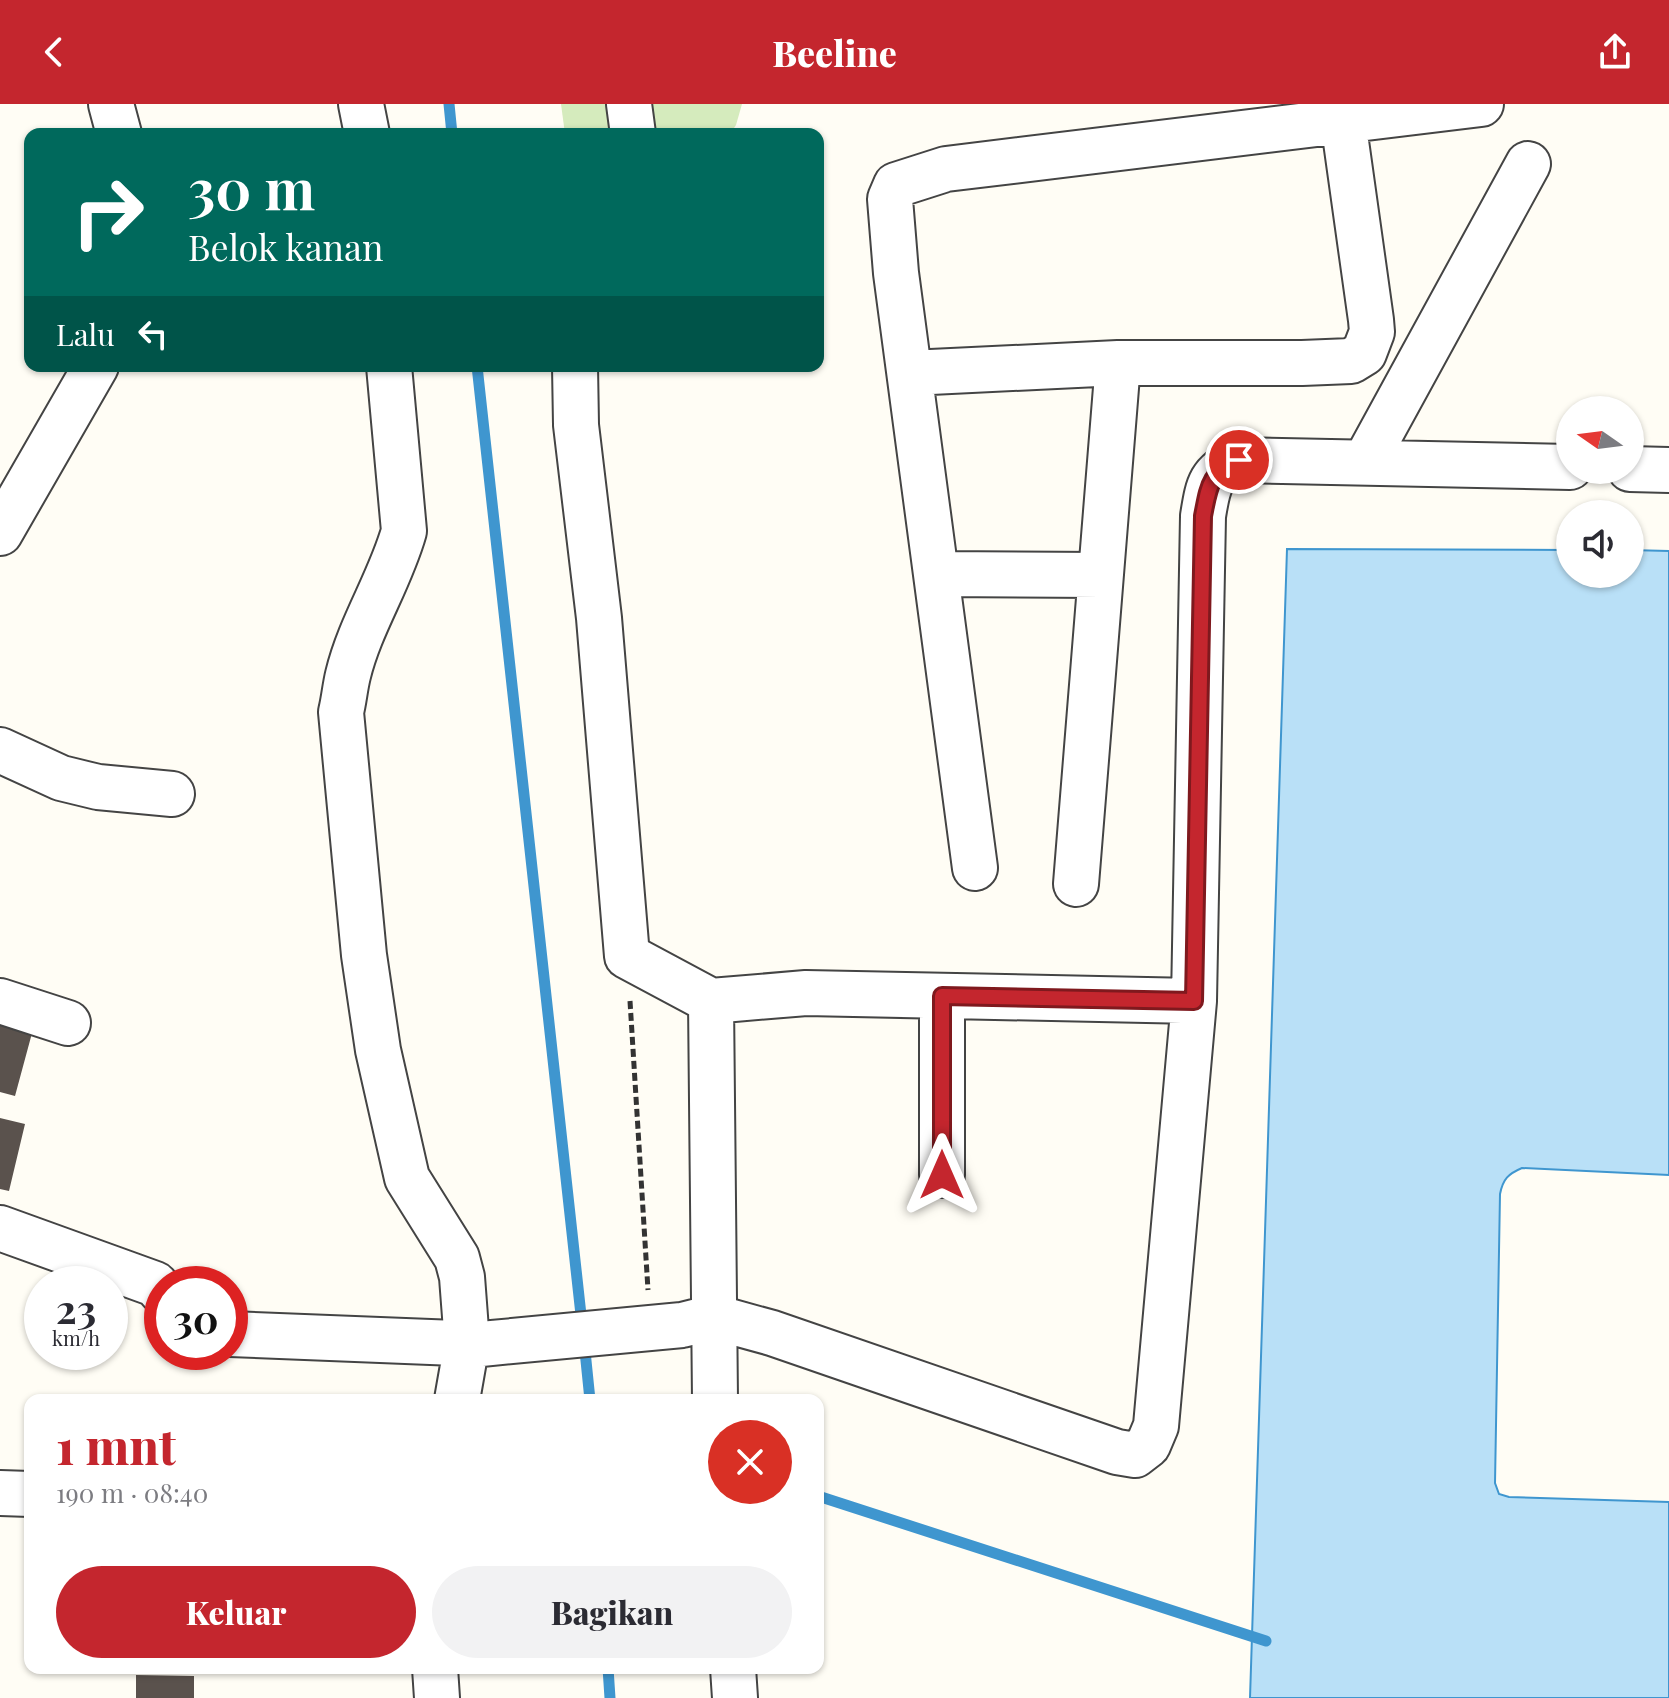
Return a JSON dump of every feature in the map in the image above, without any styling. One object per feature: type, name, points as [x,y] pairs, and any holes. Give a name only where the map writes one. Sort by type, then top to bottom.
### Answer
[{"type":"street","points":[[111,104],[117,128]]},
{"type":"street","points":[[361,104],[366,128]]},
{"type":"street","points":[[629,104],[632,128]]},
{"type":"street","points":[[975,868],[896,273],[890,199],[896,185],[946,169],[1481,104]]},
{"type":"street","points":[[910,373],[1118,363],[1351,361],[1364,353],[1372,332],[1343,120]]},
{"type":"street","points":[[1365,462],[1528,164]]},
{"type":"street","points":[[1076,884],[1118,363]]},
{"type":"street","points":[[4,515],[92,372]]},
{"type":"street","points":[[390,372],[404,531],[397,558],[359,643],[348,675],[341,712],[364,955],[378,1050],[407,1178],[457,1258],[474,1343],[459,1394]]},
{"type":"street","points":[[575,372],[576,425],[599,618],[627,956],[711,1001],[806,993],[1194,1001]]},
{"type":"street","points":[[248,1335],[474,1343],[682,1324],[772,1333],[1117,1452],[1135,1455],[1148,1445],[1156,1426],[1194,1001],[1203,516],[1208,491],[1220,468],[1239,460],[1556,467]]},
{"type":"street","points":[[1644,469],[1669,470]]},
{"type":"street","points":[[937,574],[1101,575]]},
{"type":"street","points":[[0,750],[61,778],[98,787],[172,794]]},
{"type":"street","points":[[942,996],[942,1175]]},
{"type":"street","points":[[0,1001],[68,1023]]},
{"type":"street","points":[[711,1001],[682,1324],[713,1394]]},
{"type":"street","points":[[0,1228],[144,1280]]},
{"type":"street","points":[[0,1493],[24,1494]]},
{"type":"street","points":[[435,1674],[437,1698]]},
{"type":"street","points":[[733,1674],[735,1698]]},
{"type":"path","points":[[627,956],[682,1324]]},
{"type":"green space","points":[[561,104],[742,104],[734,128],[564,128]]},
{"type":"water","points":[[1287,549],[1556,550],[1556,588],[1644,588],[1644,550],[1669,551],[1669,1175],[1522,1168],[1505,1181],[1500,1194],[1495,1483],[1499,1494],[1509,1497],[1669,1502],[1669,1698],[1250,1698]]},
{"type":"building","points":[[0,1013],[35,1022],[15,1096],[0,1092]]},
{"type":"building","points":[[0,1118],[25,1124],[9,1191],[0,1189]]},
{"type":"building","points":[[136,1675],[194,1676],[194,1698],[136,1698]]},
{"type":"waterway","points":[[449,104],[451,128]]},
{"type":"waterway","points":[[478,372],[582,1324]]},
{"type":"waterway","points":[[584,1341],[589,1394]]},
{"type":"waterway","points":[[824,1498],[1266,1641]]},
{"type":"waterway","points":[[608,1674],[610,1698]]},
{"type":"route","points":[[942,1175],[942,996],[1194,1001],[1203,516],[1208,491],[1220,468],[1239,460]]}]
